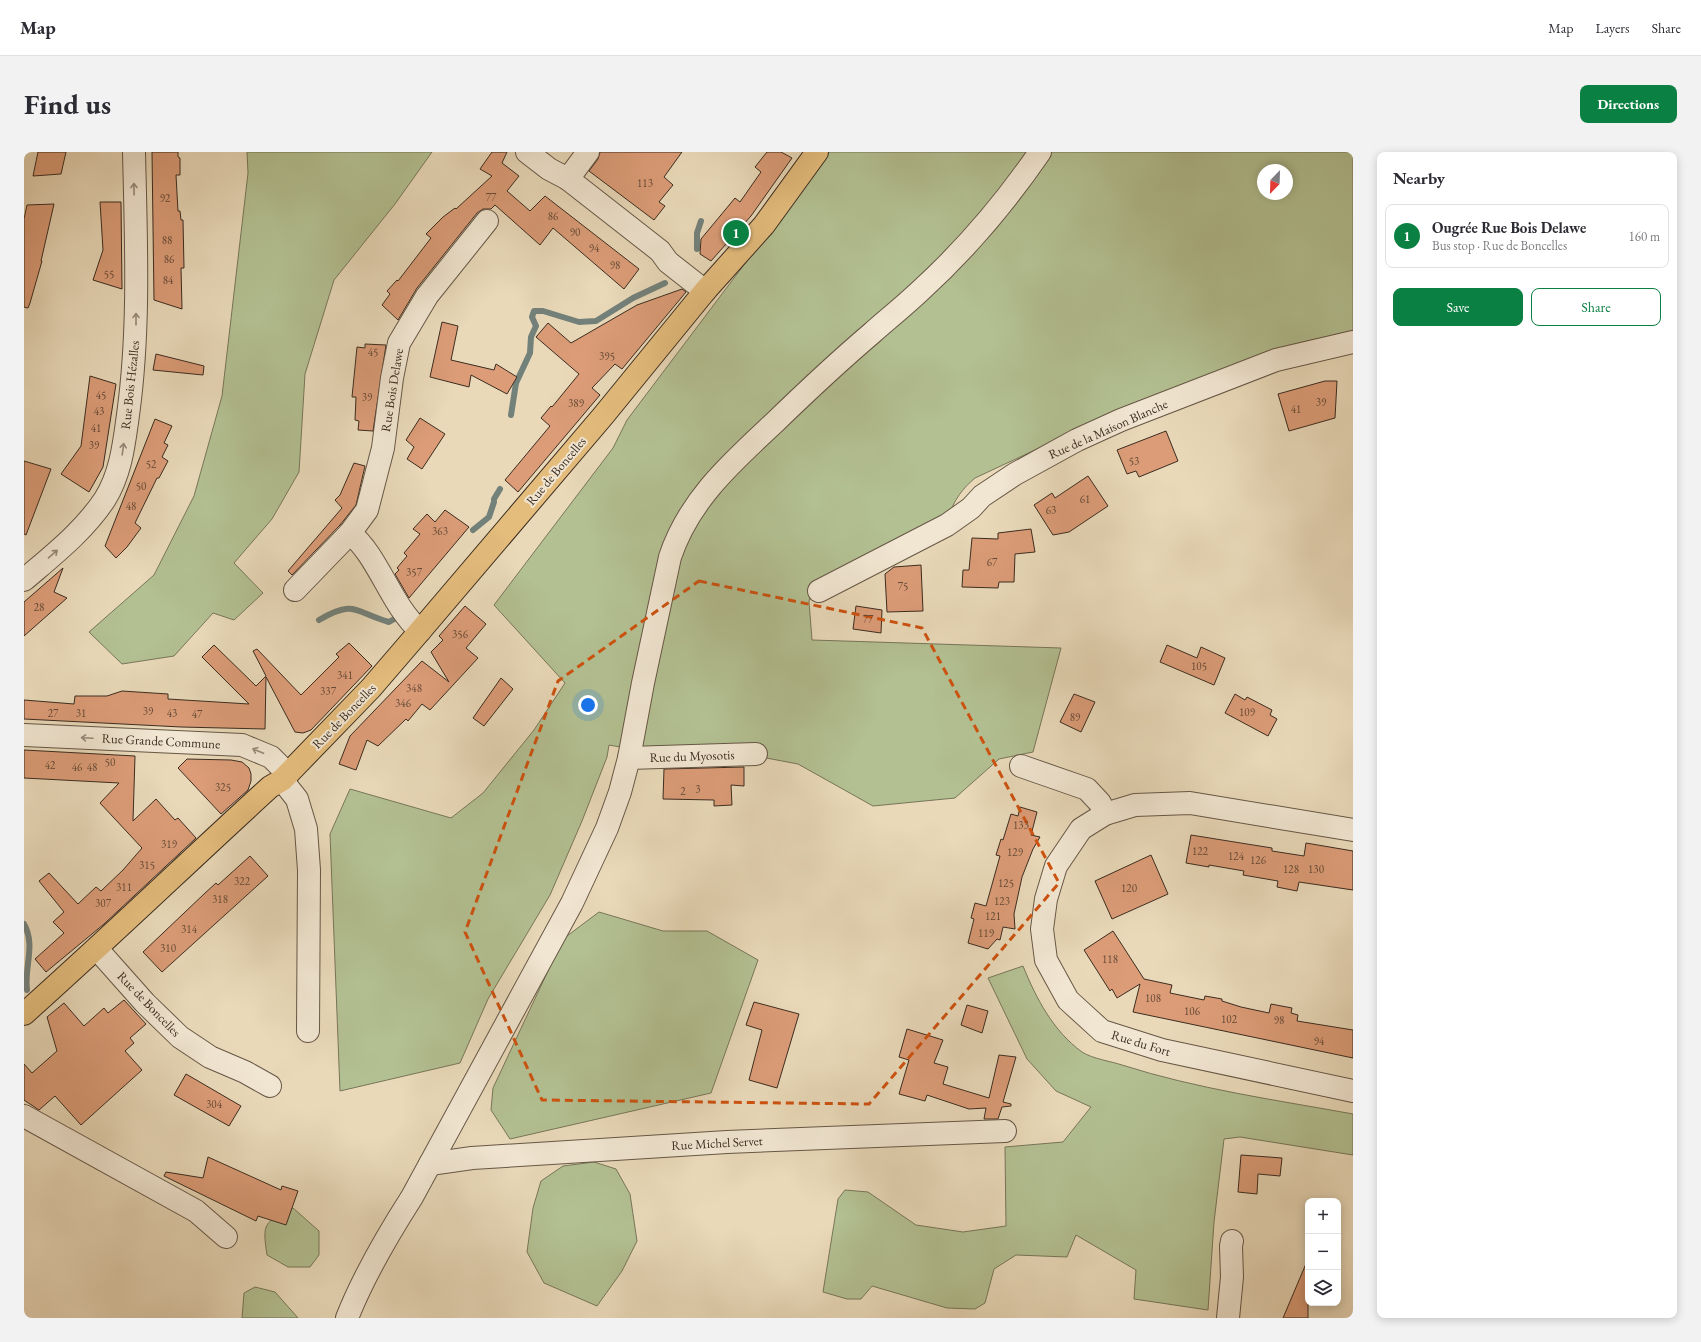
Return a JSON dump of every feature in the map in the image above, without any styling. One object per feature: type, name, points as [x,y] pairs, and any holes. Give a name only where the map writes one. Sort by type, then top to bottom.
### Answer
[{"type":"main road","name":"Rue de Boncelles","points":[[24,1014],[97,949],[121,924],[264,792],[285,777],[371,688],[603,416],[705,291],[764,225],[817,152]]},
{"type":"street","name":"Rue Bois Hézalles","points":[[24,580],[75,536],[95,512],[112,486],[122,455],[130,401],[136,325],[134,152]]},
{"type":"street","points":[[527,152],[549,169],[568,179],[660,251],[668,262],[705,291]]},
{"type":"street","points":[[568,179],[588,152]]},
{"type":"street","points":[[347,1318],[369,1271],[430,1164],[586,876],[609,820],[629,758],[668,565],[675,542],[695,506],[717,477],[748,447],[838,363],[921,291],[955,257],[1008,196],[1040,152]]},
{"type":"street","name":"Rue Bois Delawe","points":[[295,590],[350,533],[367,510],[378,469],[386,430],[392,378],[399,343],[427,296],[487,221]]},
{"type":"street","name":"Rue de la Maison Blanche","points":[[819,591],[946,526],[971,508],[982,496],[1015,474],[1077,440],[1121,420],[1276,360],[1353,342]]},
{"type":"street","points":[[350,533],[362,544],[405,614],[420,631]]},
{"type":"street","name":"Rue Grande Commune","points":[[24,735],[242,745],[256,749],[271,757],[285,777]]},
{"type":"street","name":"Rue du Myosotis","points":[[629,758],[756,754]]},
{"type":"street","points":[[1021,766],[1087,789],[1095,796],[1105,814]]},
{"type":"street","points":[[285,777],[297,799],[306,829],[309,870],[308,1031]]},
{"type":"street","name":"Rue du Fort","points":[[1353,830],[1190,803],[1135,806],[1105,814],[1081,829],[1056,866],[1046,899],[1042,929],[1046,960],[1068,1000],[1102,1031],[1162,1050],[1353,1092]]},
{"type":"street","name":"Rue de Boncelles","points":[[97,949],[145,1002],[180,1037],[210,1057],[244,1072],[270,1086]]},
{"type":"street","points":[[24,1116],[196,1211],[226,1237]]},
{"type":"street","name":"Rue Michel Servet","points":[[430,1164],[472,1158],[727,1142],[1005,1131]]},
{"type":"street","points":[[1228,1318],[1232,1277],[1232,1241]]},
{"type":"highlighted area","points":[[699,581],[922,628],[1059,883],[869,1104],[542,1100],[465,932],[558,681]]},
{"type":"green space","points":[[247,152],[432,152],[395,204],[334,280],[305,374],[299,472],[272,519],[234,563],[263,593],[234,620],[213,613],[174,656],[122,664],[89,632],[154,575],[194,496],[222,396],[248,173]]},
{"type":"green space","points":[[829,152],[1353,152],[1353,331],[1299,343],[1078,430],[975,478],[959,495],[949,515],[811,590],[809,602],[812,640],[1061,648],[1033,752],[999,759],[955,798],[873,806],[798,764],[761,757],[642,751],[609,745],[607,757],[582,821],[550,895],[488,999],[460,1063],[340,1091],[330,834],[350,789],[451,818],[483,793],[534,730],[565,683],[494,605],[613,448],[627,420]]},
{"type":"green space","points":[[599,912],[663,931],[707,931],[758,960],[711,1093],[510,1139],[491,1110],[493,1088],[563,939]]},
{"type":"green space","points":[[1023,966],[1046,1013],[1062,1034],[1072,1044],[1086,1054],[1179,1081],[1266,1099],[1353,1114],[1353,1155],[1240,1137],[1224,1139],[1214,1222],[1208,1310],[1134,1299],[1136,1270],[1076,1235],[1067,1257],[1016,1255],[994,1269],[985,1303],[975,1309],[947,1308],[872,1286],[861,1299],[847,1299],[823,1292],[838,1199],[845,1190],[868,1192],[916,1225],[963,1232],[1006,1226],[1005,1147],[1063,1142],[1091,1107],[1056,1091],[1027,1059],[988,978]]},
{"type":"green space","points":[[594,1162],[616,1169],[630,1194],[637,1241],[622,1271],[597,1306],[544,1283],[527,1252],[533,1208],[541,1181],[563,1166]]},
{"type":"green space","points":[[293,1208],[319,1231],[319,1255],[310,1267],[288,1267],[267,1255],[265,1230],[267,1225],[276,1217]]},
{"type":"green space","points":[[255,1287],[275,1292],[298,1318],[242,1318],[244,1293]]},
{"type":"building","points":[[38,152],[66,152],[61,174],[33,176]]},
{"type":"building","points":[[152,152],[178,152],[178,157],[180,158],[180,175],[176,175],[178,211],[180,211],[181,220],[183,220],[184,268],[181,268],[182,309],[154,300]]},
{"type":"building","points":[[492,152],[507,152],[502,163],[519,176],[507,191],[530,211],[545,196],[639,269],[624,289],[553,228],[540,245],[495,205],[491,209],[483,209],[477,213],[417,288],[398,320],[382,305],[390,294],[387,291],[397,280],[398,281],[431,238],[426,234],[443,217],[455,208],[456,209],[492,176],[480,169]]},
{"type":"building","points":[[600,152],[682,152],[664,177],[673,185],[659,202],[665,206],[654,220],[589,171],[598,159]]},
{"type":"building","points":[[767,152],[781,152],[792,158],[751,216],[711,261],[700,254],[701,239],[735,198],[740,202],[761,172],[755,167]]},
{"type":"building","points":[[100,202],[121,202],[122,289],[93,280],[103,250]]},
{"type":"building","points":[[54,204],[42,261],[30,303],[28,308],[24,307],[24,219],[27,205]]},
{"type":"building","points":[[682,289],[686,292],[622,369],[615,364],[592,388],[600,395],[518,492],[505,480],[550,426],[541,418],[579,374],[536,337],[548,323],[571,343],[637,305]]},
{"type":"building","points":[[442,322],[458,326],[451,360],[494,370],[496,364],[517,377],[507,394],[471,375],[469,387],[430,377]]},
{"type":"building","points":[[365,344],[386,345],[373,431],[358,430],[359,421],[355,420],[356,397],[352,397],[357,347],[365,348]]},
{"type":"building","points":[[156,354],[204,366],[203,375],[153,370]]},
{"type":"building","points":[[90,376],[116,384],[103,467],[89,492],[61,474],[81,446]]},
{"type":"building","points":[[1325,381],[1337,381],[1335,418],[1289,431],[1278,394]]},
{"type":"building","points":[[420,418],[445,434],[422,469],[407,459],[414,447],[406,440]]},
{"type":"building","points":[[155,419],[172,426],[164,443],[168,445],[162,457],[168,461],[159,478],[157,478],[135,523],[141,528],[127,547],[116,558],[105,546]]},
{"type":"building","points":[[1166,431],[1178,461],[1139,477],[1136,471],[1127,474],[1117,450]]},
{"type":"building","points":[[24,461],[51,469],[26,535],[24,534]]},
{"type":"building","points":[[354,463],[365,466],[356,505],[340,525],[292,575],[288,571],[342,508],[335,500],[340,495]]},
{"type":"building","points":[[1088,476],[1108,506],[1069,532],[1053,535],[1034,505],[1052,493],[1055,498]]},
{"type":"building","points":[[445,510],[469,527],[409,598],[395,574],[399,570],[397,568],[407,556],[404,553],[420,534],[413,529],[427,514],[435,522]]},
{"type":"building","points":[[1031,529],[1035,552],[1015,554],[1014,582],[999,582],[998,588],[962,587],[963,570],[969,570],[972,538],[998,539],[998,533]]},
{"type":"building","points":[[921,565],[923,611],[887,612],[885,574],[894,567]]},
{"type":"building","points":[[63,568],[54,592],[67,598],[24,636],[24,602]]},
{"type":"building","points":[[465,606],[486,624],[466,648],[478,658],[430,710],[422,704],[408,721],[406,719],[378,746],[367,740],[356,770],[339,764],[350,736],[422,661],[449,682],[431,652],[443,640],[439,636]]},
{"type":"building","points":[[856,606],[882,610],[881,633],[853,629]]},
{"type":"building","points":[[349,643],[372,666],[311,730],[303,733],[295,732],[266,677],[265,729],[181,727],[24,719],[24,700],[74,704],[75,696],[107,696],[122,691],[168,694],[168,699],[249,704],[202,657],[214,645],[256,686],[266,676],[253,651],[257,649],[301,695],[339,657],[336,654]]},
{"type":"building","points":[[1167,645],[1197,658],[1201,647],[1225,658],[1214,685],[1160,662]]},
{"type":"building","points":[[501,678],[513,689],[484,726],[473,718]]},
{"type":"building","points":[[1074,694],[1095,702],[1081,732],[1060,722]]},
{"type":"building","points":[[1235,694],[1245,700],[1247,697],[1272,710],[1270,715],[1277,719],[1268,736],[1225,713]]},
{"type":"building","points":[[24,750],[135,756],[133,821],[156,799],[175,820],[178,818],[196,838],[104,924],[46,972],[35,959],[64,933],[53,922],[64,912],[39,881],[49,873],[78,904],[96,887],[101,891],[123,870],[142,848],[100,803],[119,783],[24,778]]},
{"type":"building","points":[[187,759],[231,760],[242,762],[249,768],[251,774],[251,781],[248,790],[221,814],[178,768]]},
{"type":"building","points":[[744,767],[744,786],[731,785],[732,805],[714,806],[714,800],[663,799],[664,769]]},
{"type":"building","points":[[1020,807],[1037,812],[1031,835],[1040,837],[1033,849],[1022,877],[1014,914],[1015,929],[1003,927],[1000,940],[997,939],[988,949],[968,943],[974,919],[971,918],[975,903],[986,906],[1000,856],[996,855],[1001,839],[1003,840],[1011,814],[1018,816]]},
{"type":"building","points":[[1191,835],[1272,848],[1272,851],[1304,856],[1306,843],[1353,851],[1353,890],[1299,882],[1297,891],[1277,887],[1278,881],[1243,875],[1244,871],[1186,863]]},
{"type":"building","points":[[1151,855],[1168,894],[1112,919],[1095,881]]},
{"type":"building","points":[[250,856],[268,876],[162,972],[143,952],[216,883],[218,885]]},
{"type":"building","points":[[1113,931],[1144,979],[1172,985],[1170,993],[1204,1000],[1205,996],[1222,999],[1222,1001],[1241,1007],[1269,1013],[1271,1004],[1292,1008],[1291,1013],[1298,1015],[1297,1021],[1353,1030],[1353,1058],[1133,1012],[1140,984],[1117,998],[1112,989],[1110,991],[1084,950]]},
{"type":"building","points":[[124,1000],[146,1024],[130,1038],[134,1043],[125,1051],[142,1070],[81,1125],[55,1096],[39,1110],[24,1100],[24,1064],[32,1073],[57,1051],[47,1017],[64,1003],[84,1026],[104,1008],[108,1013]]},
{"type":"building","points":[[754,1002],[799,1014],[777,1088],[749,1080],[762,1030],[746,1025]]},
{"type":"building","points":[[967,1005],[988,1011],[982,1033],[961,1025]]},
{"type":"building","points":[[907,1029],[943,1040],[934,1063],[948,1067],[943,1084],[989,1098],[999,1055],[1016,1057],[1003,1102],[1011,1104],[1011,1106],[1002,1107],[998,1119],[984,1119],[986,1108],[969,1109],[927,1095],[925,1101],[899,1094],[909,1060],[899,1057]]},
{"type":"building","points":[[186,1074],[241,1106],[229,1126],[174,1095]]},
{"type":"building","points":[[1241,1155],[1282,1158],[1280,1176],[1258,1174],[1257,1194],[1238,1192]]},
{"type":"building","points":[[208,1157],[281,1190],[282,1186],[298,1191],[286,1225],[258,1216],[256,1221],[164,1176],[166,1172],[203,1178]]},
{"type":"building","points":[[1305,1266],[1305,1306],[1308,1306],[1308,1318],[1283,1318]]},
{"type":"waterway","points":[[697,249],[697,233],[701,221]]},
{"type":"waterway","points":[[511,415],[516,383],[530,353],[531,337],[536,326],[532,317],[534,311],[543,311],[579,322],[596,321],[633,298],[665,283]]},
{"type":"waterway","points":[[494,499],[500,489]]},
{"type":"waterway","points":[[473,530],[489,517],[494,502]]},
{"type":"waterway","points":[[319,620],[340,610],[348,609],[361,611],[389,622],[396,618]]},
{"type":"waterway","points":[[24,924],[29,940],[27,990]]},
{"type":"place","name":"Ougrée Rue Bois Delawe","points":[[736,233]]}]
